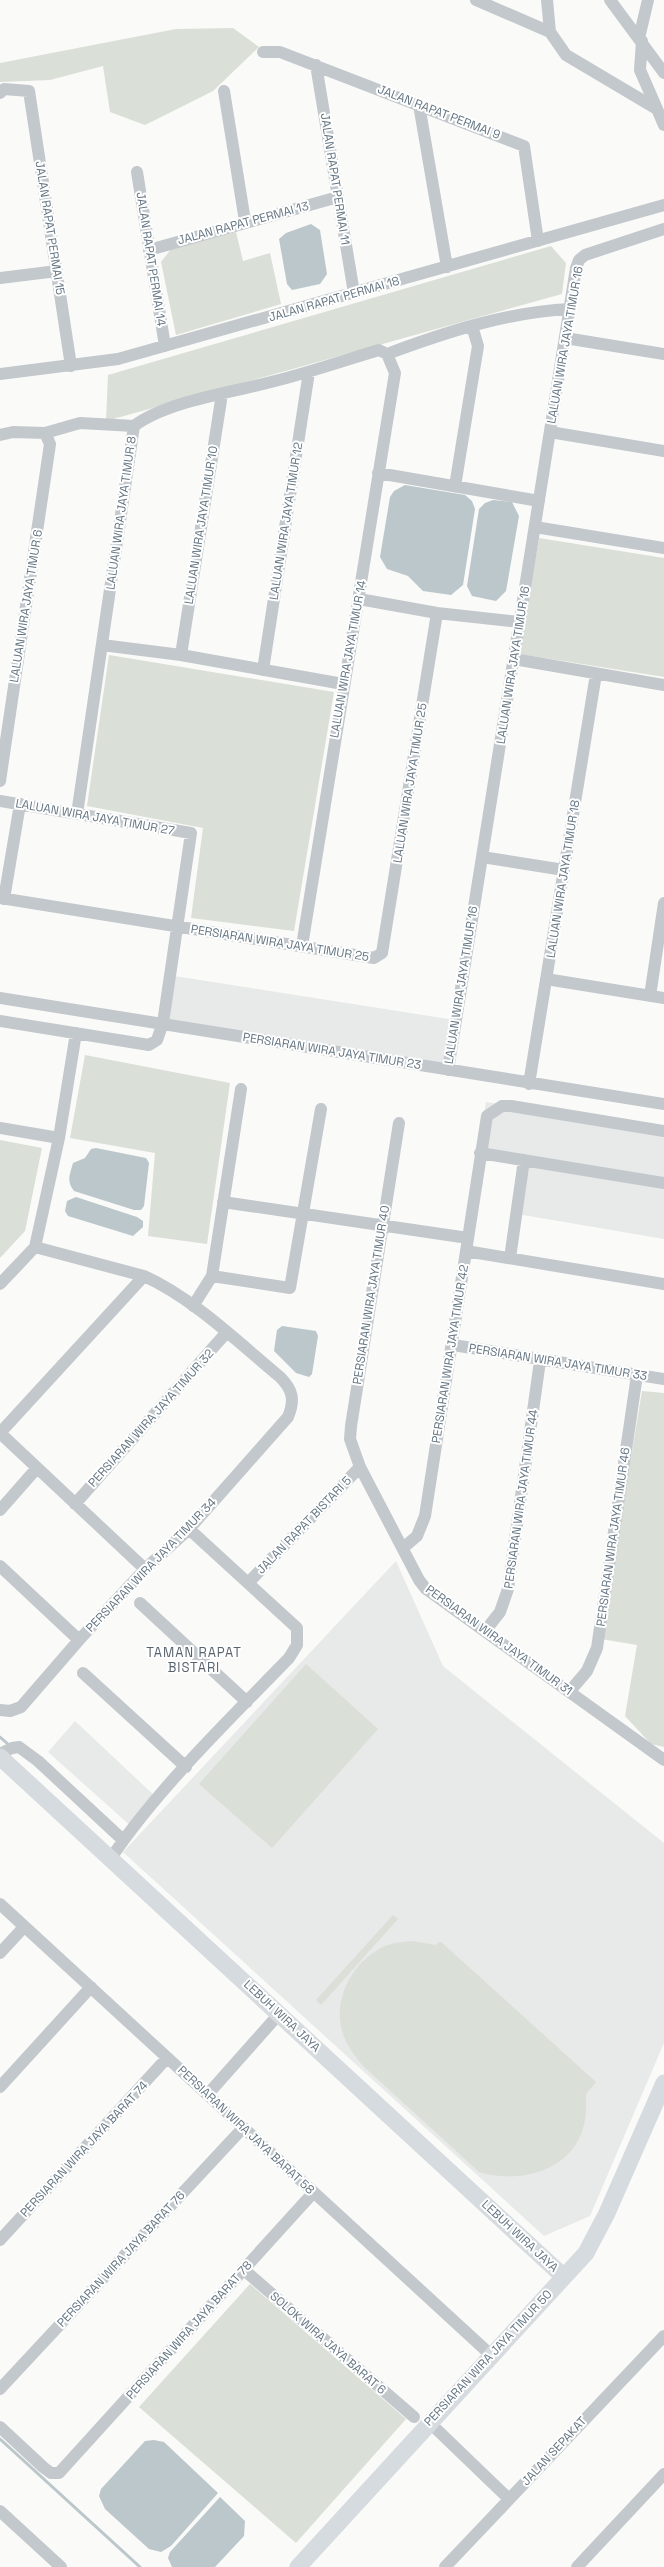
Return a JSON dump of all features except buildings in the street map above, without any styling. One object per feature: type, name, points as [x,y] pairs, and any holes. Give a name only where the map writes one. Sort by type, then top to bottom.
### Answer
[{"type":"street","points":[[476,0],[550,32]]},
{"type":"street","points":[[547,0],[550,32],[566,55],[657,109]]},
{"type":"street","points":[[610,0],[664,73]]},
{"type":"street","points":[[648,0],[640,40],[640,70],[664,125]]},
{"type":"street","name":"JALAN RAPAT PERMAI 9","points":[[263,52],[280,52],[524,146],[538,241]]},
{"type":"street","name":"JALAN RAPAT PERMAI 11","points":[[316,65],[354,293]]},
{"type":"street","name":"JALAN RAPAT PERMAI 15","points":[[0,93],[4,89],[29,91],[71,366]]},
{"type":"street","points":[[224,91],[245,222]]},
{"type":"street","points":[[419,105],[447,267]]},
{"type":"street","name":"JALAN RAPAT PERMAI 14","points":[[137,172],[165,346]]},
{"type":"street","name":"JALAN RAPAT PERMAI 13","points":[[149,250],[338,197]]},
{"type":"street","name":"JALAN RAPAT PERMAI 18","points":[[0,374],[118,359],[664,205]]},
{"type":"street","name":"LALUAN WIRA JAYA TIMUR 16","points":[[448,1070],[519,622],[579,260],[585,255],[664,229]]},
{"type":"street","points":[[0,278],[57,271]]},
{"type":"street","points":[[387,354],[428,338],[511,315],[570,309]]},
{"type":"street","points":[[455,486],[478,346],[472,326]]},
{"type":"street","points":[[565,338],[664,354]]},
{"type":"street","name":"LALUAN WIRA JAYA TIMUR 8","points":[[77,814],[134,426],[147,416],[222,394],[309,372],[379,350],[387,354]]},
{"type":"street","name":"LALUAN WIRA JAYA TIMUR 14","points":[[302,946],[395,373],[387,354]]},
{"type":"street","name":"LALUAN WIRA JAYA TIMUR 12","points":[[263,670],[309,372]]},
{"type":"street","name":"LALUAN WIRA JAYA TIMUR 10","points":[[181,655],[222,394]]},
{"type":"street","points":[[0,435],[13,432],[44,432],[80,422],[134,426]]},
{"type":"street","name":"LALUAN WIRA JAYA TIMUR 6","points":[[0,780],[50,444],[44,432]]},
{"type":"street","points":[[550,432],[664,451]]},
{"type":"street","points":[[378,473],[539,501]]},
{"type":"street","points":[[535,527],[664,548]]},
{"type":"street","points":[[359,599],[437,613],[519,622]]},
{"type":"street","name":"LALUAN WIRA JAYA TIMUR 25","points":[[382,953],[437,613]]},
{"type":"street","points":[[102,645],[181,655],[344,684]]},
{"type":"street","points":[[514,659],[664,686]]},
{"type":"street","name":"LALUAN WIRA JAYA TIMUR 18","points":[[529,1084],[596,674]]},
{"type":"street","name":"LALUAN WIRA JAYA TIMUR 27","points":[[0,800],[191,833]]},
{"type":"street","points":[[2,898],[20,804]]},
{"type":"street","name":"PERSIARAN WIRA JAYA TIMUR 25","points":[[76,1033],[149,1045],[157,1040],[162,1023],[191,833]]},
{"type":"street","points":[[482,857],[564,870]]},
{"type":"street","name":"PERSIARAN WIRA JAYA TIMUR 25","points":[[2,898],[374,958],[382,953]]},
{"type":"street","points":[[650,996],[664,903]]},
{"type":"street","points":[[546,979],[664,998]]},
{"type":"street","name":"PERSIARAN WIRA JAYA TIMUR 23","points":[[0,998],[162,1023],[529,1084],[664,1104]]},
{"type":"street","points":[[0,1021],[76,1033],[59,1138],[35,1247],[0,1284]]},
{"type":"street","points":[[193,1306],[212,1276],[241,1089]]},
{"type":"street","name":"PERSIARAN WIRA JAYA TIMUR 42","points":[[403,1548],[417,1536],[422,1527],[452,1345],[480,1153],[487,1116],[502,1106],[664,1130]]},
{"type":"street","points":[[212,1276],[290,1288],[321,1109]]},
{"type":"street","name":"PERSIARAN WIRA JAYA TIMUR 40","points":[[360,1467],[350,1439],[351,1426],[399,1123]]},
{"type":"street","points":[[0,1128],[59,1138]]},
{"type":"street","points":[[480,1153],[664,1183]]},
{"type":"street","points":[[510,1258],[524,1160]]},
{"type":"street","points":[[223,1202],[383,1224],[468,1238]]},
{"type":"street","points":[[35,1247],[144,1276],[159,1282],[193,1306],[226,1333]]},
{"type":"street","points":[[466,1251],[664,1284]]},
{"type":"street","points":[[144,1276],[0,1433],[145,1569]]},
{"type":"street","name":"PERSIARAN WIRA JAYA TIMUR 34","points":[[0,1710],[10,1711],[21,1707],[79,1640],[145,1569],[188,1529],[288,1417],[292,1406],[293,1395],[289,1386],[226,1333]]},
{"type":"street","name":"PERSIARAN WIRA JAYA TIMUR 32","points":[[75,1504],[226,1333]]},
{"type":"street","name":"PERSIARAN WIRA JAYA TIMUR 33","points":[[452,1345],[540,1361],[664,1380]]},
{"type":"street","name":"PERSIARAN WIRA JAYA TIMUR 44","points":[[485,1631],[500,1612],[508,1589],[540,1361]]},
{"type":"street","name":"PERSIARAN WIRA JAYA TIMUR 46","points":[[570,1691],[587,1671],[597,1648],[637,1375]]},
{"type":"street","name":"PERSIARAN WIRA JAYA TIMUR 31","points":[[360,1467],[419,1580],[426,1589],[570,1691],[658,1758],[664,1760]]},
{"type":"street","name":"JALAN RAPAT BISTARI 5","points":[[248,1583],[360,1467]]},
{"type":"street","points":[[0,1510],[37,1468]]},
{"type":"street","points":[[111,1858],[123,1840],[186,1767],[289,1658],[297,1645],[296,1628],[188,1529]]},
{"type":"street","points":[[0,1566],[79,1640]]},
{"type":"street","points":[[140,1603],[247,1702]]},
{"type":"street","points":[[83,1673],[186,1767]]},
{"type":"street","points":[[0,1756],[12,1748],[19,1747],[38,1761],[123,1840]]},
{"type":"street","name":"LEBUH WIRA JAYA","points":[[0,1756],[564,2277]]},
{"type":"street","name":"PERSIARAN WIRA JAYA BARAT 58","points":[[0,1904],[492,2356]]},
{"type":"street","points":[[0,1953],[24,1927]]},
{"type":"street","points":[[0,2087],[91,1987]]},
{"type":"street","points":[[208,2094],[279,2014]]},
{"type":"street","name":"PERSIARAN WIRA JAYA BARAT 74","points":[[0,2240],[167,2058]]},
{"type":"street","name":"PERSIARAN WIRA JAYA TIMUR 50","points":[[298,2567],[421,2420],[492,2356],[586,2253],[607,2213],[664,2083]]},
{"type":"street","name":"PERSIARAN WIRA JAYA BARAT 76","points":[[0,2390],[243,2128]]},
{"type":"street","name":"PERSIARAN WIRA JAYA BARAT 78","points":[[0,2427],[51,2473],[59,2473],[313,2193]]},
{"type":"street","name":"SOLOK WIRA JAYA BARAT 6","points":[[243,2269],[421,2420],[509,2499]]},
{"type":"street","name":"JALAN SEPAKAT","points":[[445,2567],[664,2336]]},
{"type":"street","points":[[577,2567],[664,2474]]},
{"type":"street","points":[[0,2511],[61,2567]]},
{"type":"shaded area","points":[[233,28],[259,47],[213,91],[145,125],[110,112],[103,66],[50,80],[0,82],[0,63],[176,29]]},
{"type":"shaded area","points":[[311,224],[320,230],[327,274],[320,284],[292,290],[287,284],[279,239],[286,233]]},
{"type":"shaded area","points":[[236,232],[243,261],[270,253],[281,304],[176,335],[161,262],[171,249]]},
{"type":"shaded area","points":[[551,246],[566,263],[562,294],[106,421],[108,375]]},
{"type":"shaded area","points":[[405,485],[465,495],[472,501],[475,509],[463,585],[451,595],[423,591],[408,576],[387,569],[380,557],[390,497],[394,491]]},
{"type":"shaded area","points":[[493,500],[512,502],[519,516],[506,591],[496,601],[472,596],[467,586],[479,509],[485,503]]},
{"type":"shaded area","points":[[539,538],[664,558],[664,677],[519,654]]},
{"type":"shaded area","points":[[109,655],[334,692],[294,931],[191,918],[203,828],[87,806]]},
{"type":"shaded area","points":[[168,975],[455,1020],[447,1071],[160,1025]]},
{"type":"shaded area","points":[[85,1055],[230,1083],[207,1244],[148,1236],[155,1153],[70,1138]]},
{"type":"shaded area","points":[[486,1102],[664,1131],[664,1239],[517,1214],[523,1160],[477,1153]]},
{"type":"shaded area","points":[[0,1140],[42,1148],[25,1231],[0,1258]]},
{"type":"shaded area","points":[[96,1148],[146,1158],[149,1163],[144,1206],[141,1210],[134,1210],[74,1191],[69,1181],[73,1163],[85,1158],[91,1149]]},
{"type":"shaded area","points":[[76,1197],[137,1217],[143,1221],[143,1227],[133,1236],[68,1216],[65,1211],[67,1201]]},
{"type":"shaded area","points":[[282,1326],[316,1331],[318,1336],[312,1374],[309,1377],[296,1373],[274,1351],[277,1330]]},
{"type":"shaded area","points":[[642,1391],[664,1393],[664,1747],[651,1744],[625,1716],[637,1645],[601,1639]]},
{"type":"shaded area","points":[[396,1561],[443,1666],[664,1843],[664,2043],[590,2216],[544,2236],[123,1852]]},
{"type":"shaded area","points":[[306,1664],[378,1729],[272,1848],[199,1784]]},
{"type":"shaded area","points":[[75,1721],[157,1798],[133,1828],[48,1752]]},
{"type":"shaded area","points":[[393,1915],[398,1919],[321,2005],[316,2000]]},
{"type":"shaded area","points":[[412,1941],[436,1945],[440,1941],[596,2082],[586,2094],[585,2120],[577,2143],[567,2155],[555,2164],[541,2171],[525,2175],[494,2175],[479,2172],[363,2066],[352,2052],[342,2032],[340,2013],[341,2001],[351,1976],[368,1956],[379,1949],[393,1943]]},
{"type":"shaded area","points":[[250,2284],[406,2419],[296,2543],[139,2407]]},
{"type":"shaded area","points":[[154,2440],[164,2442],[218,2493],[171,2546],[161,2552],[149,2549],[105,2509],[99,2496],[101,2489],[145,2441]]},
{"type":"shaded area","points":[[220,2497],[245,2521],[244,2536],[215,2567],[172,2567],[168,2558],[170,2552]]},
{"type":"waterway","points":[[0,1737],[9,1745]]},
{"type":"waterway","points":[[0,2439],[140,2567]]},
{"type":"district","name":"TAMAN RAPAT BISTARI","points":[[194,1660]]}]
